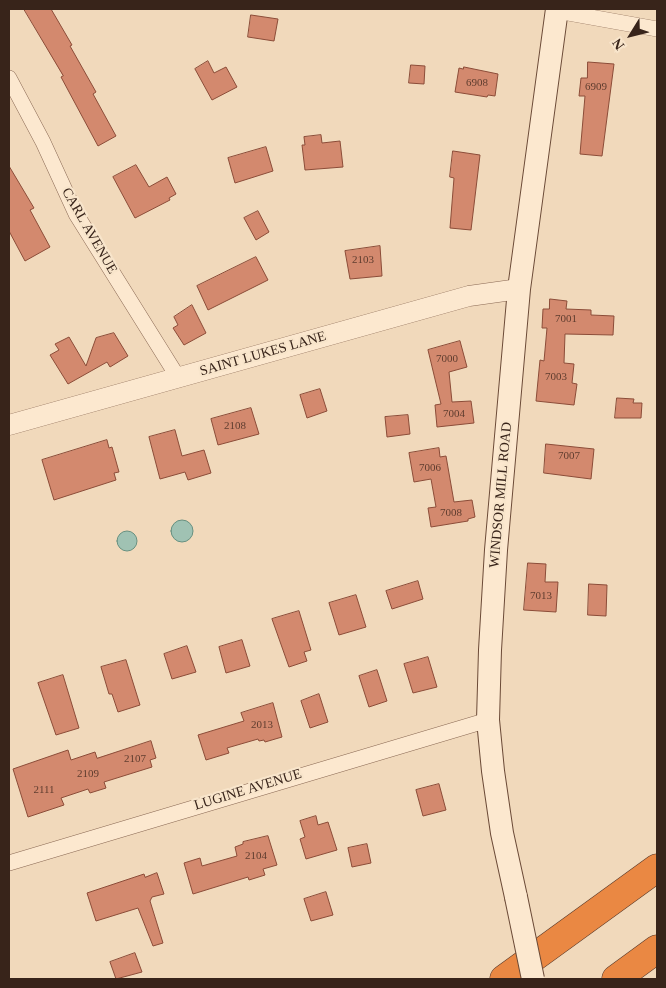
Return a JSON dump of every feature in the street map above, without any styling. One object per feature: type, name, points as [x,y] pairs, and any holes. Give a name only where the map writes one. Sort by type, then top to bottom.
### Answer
[{"type":"highway","points":[[504,979],[657,868]]},
{"type":"highway","points":[[616,979],[657,949]]},
{"type":"main road","name":"WINDSOR MILL ROAD","points":[[532,979],[502,834],[488,720],[496,550],[519,289],[557,10]]},
{"type":"street","points":[[557,10],[657,29]]},
{"type":"street","name":"CARL AVENUE","points":[[9,78],[43,142],[86,231],[179,378]]},
{"type":"street","name":"SAINT LUKES LANE","points":[[9,425],[469,296],[519,289]]},
{"type":"street","name":"LUGINE AVENUE","points":[[9,863],[488,720]]},
{"type":"shaded area","points":[[182,520],[190,523],[193,531],[190,539],[182,542],[174,539],[171,531],[174,523]]},
{"type":"shaded area","points":[[127,531],[134,534],[137,541],[134,548],[127,551],[120,548],[117,541],[120,534]]},
{"type":"building","points":[[24,9],[51,9],[72,45],[70,46],[96,92],[93,94],[116,136],[98,146],[61,77],[63,76]]},
{"type":"building","points":[[251,15],[278,19],[274,41],[248,37]]},
{"type":"building","points":[[208,61],[214,73],[226,67],[237,87],[212,100],[195,69]]},
{"type":"building","points":[[588,62],[614,64],[602,156],[580,154],[585,96],[579,96],[581,78],[587,78]]},
{"type":"building","points":[[411,65],[425,66],[424,84],[409,83]]},
{"type":"building","points":[[464,67],[498,74],[495,96],[488,95],[487,97],[455,92],[459,68],[463,69]]},
{"type":"building","points":[[321,135],[322,143],[340,141],[343,167],[305,170],[302,145],[305,145],[304,137]]},
{"type":"building","points":[[266,147],[273,171],[235,183],[228,158]]},
{"type":"building","points":[[453,151],[480,155],[471,230],[450,228],[454,178],[450,177]]},
{"type":"building","points":[[136,165],[149,187],[167,177],[176,194],[169,198],[170,200],[135,218],[113,177]]},
{"type":"building","points":[[9,166],[34,208],[30,210],[50,247],[25,261],[9,231]]},
{"type":"building","points":[[258,211],[269,232],[256,240],[244,218]]},
{"type":"building","points":[[380,246],[382,276],[350,279],[345,251]]},
{"type":"building","points":[[256,257],[268,280],[208,310],[197,286]]},
{"type":"building","points":[[550,299],[567,301],[566,309],[591,310],[591,315],[614,316],[613,335],[565,334],[564,363],[574,364],[572,383],[577,384],[574,405],[536,401],[540,360],[544,361],[547,328],[542,328],[543,309],[549,309]]},
{"type":"building","points":[[192,305],[206,333],[184,345],[173,328],[178,325],[174,317]]},
{"type":"building","points":[[114,333],[128,356],[110,367],[107,362],[68,384],[50,355],[59,350],[55,344],[69,337],[86,366],[96,338]]},
{"type":"building","points":[[460,341],[467,367],[449,372],[452,402],[471,401],[474,423],[437,427],[435,405],[441,404],[428,350]]},
{"type":"building","points":[[320,389],[327,411],[307,418],[300,395]]},
{"type":"building","points":[[617,398],[634,399],[633,403],[642,403],[641,418],[615,418]]},
{"type":"building","points":[[251,408],[259,434],[218,445],[211,419]]},
{"type":"building","points":[[408,415],[410,434],[387,437],[385,417]]},
{"type":"building","points":[[175,430],[182,456],[204,450],[211,473],[188,480],[185,472],[160,479],[149,437]]},
{"type":"building","points":[[107,440],[109,448],[112,447],[119,472],[114,473],[116,480],[54,500],[42,460]]},
{"type":"building","points":[[546,444],[594,449],[591,479],[544,473]]},
{"type":"building","points":[[439,448],[440,457],[446,456],[454,502],[472,500],[475,517],[468,519],[468,521],[431,527],[428,508],[436,507],[431,479],[414,482],[409,453]]},
{"type":"building","points":[[528,563],[546,564],[545,582],[558,582],[556,612],[524,610]]},
{"type":"building","points":[[418,581],[423,599],[392,609],[386,591]]},
{"type":"building","points":[[589,584],[607,585],[606,616],[588,615]]},
{"type":"building","points":[[356,595],[366,627],[339,635],[329,603]]},
{"type":"building","points":[[299,611],[311,650],[304,652],[307,661],[289,667],[272,619]]},
{"type":"building","points":[[242,640],[250,666],[226,673],[219,647]]},
{"type":"building","points":[[187,646],[196,672],[172,679],[164,654]]},
{"type":"building","points":[[428,657],[437,687],[413,693],[404,664]]},
{"type":"building","points":[[126,660],[140,705],[118,712],[112,694],[109,694],[101,667]]},
{"type":"building","points":[[377,670],[387,701],[369,707],[359,676]]},
{"type":"building","points":[[63,675],[79,728],[56,735],[38,683]]},
{"type":"building","points":[[319,694],[328,722],[310,728],[301,701]]},
{"type":"building","points":[[273,703],[282,737],[265,742],[258,739],[227,748],[229,753],[206,760],[198,735],[244,721],[241,713]]},
{"type":"building","points":[[151,741],[156,758],[150,760],[152,767],[104,782],[106,788],[90,793],[88,789],[61,798],[64,805],[28,817],[13,769],[68,750],[71,760],[95,752],[97,758]]},
{"type":"building","points":[[439,784],[446,810],[423,816],[416,790]]},
{"type":"building","points":[[316,816],[318,825],[328,822],[337,850],[306,859],[300,839],[305,837],[300,821]]},
{"type":"building","points":[[268,836],[277,865],[263,869],[265,875],[249,880],[248,877],[193,894],[184,863],[200,858],[202,866],[237,856],[235,847],[243,844],[243,842]]},
{"type":"building","points":[[367,844],[371,863],[352,867],[348,848]]},
{"type":"building","points":[[157,873],[164,894],[152,897],[150,901],[163,943],[153,946],[138,908],[96,921],[87,893],[144,874],[145,877]]},
{"type":"building","points":[[326,892],[333,915],[311,921],[304,899]]},
{"type":"building","points":[[135,953],[142,972],[116,979],[110,962]]}]
